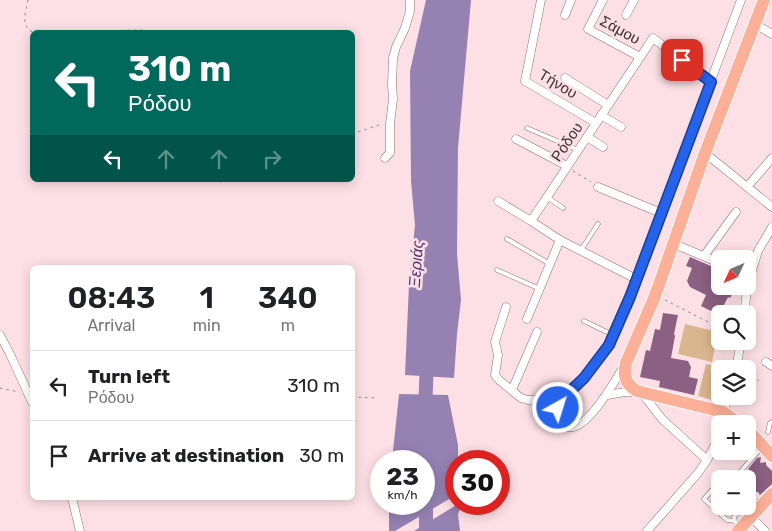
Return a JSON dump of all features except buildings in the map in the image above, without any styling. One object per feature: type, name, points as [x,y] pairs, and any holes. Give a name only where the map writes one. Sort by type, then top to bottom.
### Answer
[{"type":"main road","points":[[711,417],[641,392],[630,386],[625,377],[626,362],[656,296],[705,153],[764,0]]},
{"type":"main road","points":[[756,439],[772,456]]},
{"type":"main road","points":[[737,528],[751,523],[770,500]]},
{"type":"street","points":[[385,158],[390,153],[393,58],[410,11],[410,0]]},
{"type":"street","name":"Τήνου","points":[[541,0],[524,80],[596,123]]},
{"type":"street","points":[[565,15],[571,0]]},
{"type":"street","name":"Σάμου","points":[[603,0],[588,29],[640,57]]},
{"type":"street","points":[[626,15],[634,0]]},
{"type":"street","points":[[559,420],[558,408],[560,401],[584,378],[609,345],[742,0]]},
{"type":"street","points":[[755,24],[772,34]]},
{"type":"street","name":"Ρόδου","points":[[531,221],[652,38],[711,82]]},
{"type":"street","points":[[565,78],[608,105]]},
{"type":"street","points":[[601,115],[621,127]]},
{"type":"street","points":[[587,137],[603,148]]},
{"type":"street","points":[[516,139],[567,166]]},
{"type":"street","points":[[705,153],[772,207]]},
{"type":"street","points":[[748,187],[772,158]]},
{"type":"street","points":[[598,187],[661,213]]},
{"type":"street","points":[[498,202],[560,240],[636,279]]},
{"type":"street","points":[[704,256],[736,212]]},
{"type":"street","points":[[756,257],[772,227]]},
{"type":"street","points":[[527,319],[560,240]]},
{"type":"street","points":[[674,244],[711,259]]},
{"type":"street","points":[[506,307],[495,342],[498,355],[495,375],[521,398],[528,400],[564,398]]},
{"type":"street","points":[[512,390],[537,332]]},
{"type":"street","points":[[0,335],[30,396]]},
{"type":"street","points":[[568,427],[573,428],[585,420],[607,395],[626,362]]},
{"type":"street","points":[[607,395],[641,392],[662,419],[708,460]]},
{"type":"street","points":[[647,531],[698,474],[711,454]]},
{"type":"street","points":[[72,500],[80,531]]},
{"type":"street","points":[[751,523],[765,531]]},
{"type":"lane","points":[[527,128],[578,150]]},
{"type":"lane","points":[[546,197],[563,208]]},
{"type":"lane","points":[[581,250],[598,224]]},
{"type":"lane","points":[[507,239],[550,264]]},
{"type":"lane","points":[[497,270],[540,288]]},
{"type":"lane","points":[[584,321],[613,335]]},
{"type":"lane","points":[[768,432],[772,422]]},
{"type":"lane","points":[[742,470],[763,446]]},
{"type":"lane","points":[[711,491],[704,499],[711,505]]},
{"type":"lane","points":[[756,501],[770,500]]},
{"type":"lane","points":[[722,515],[737,528]]},
{"type":"lane","points":[[736,515],[734,517],[737,528]]},
{"type":"path","points":[[28,0],[25,19],[27,28],[30,31]]},
{"type":"path","points":[[355,133],[390,122]]},
{"type":"path","points":[[567,166],[598,187]]},
{"type":"path","points":[[656,296],[711,324]]},
{"type":"path","points":[[756,378],[759,381]]},
{"type":"path","points":[[0,388],[30,398]]},
{"type":"path","points":[[355,397],[377,398]]},
{"type":"shaded area","points":[[685,324],[711,330],[711,350],[714,350],[711,362],[678,354]]},
{"type":"shaded area","points":[[706,364],[711,365],[711,400],[698,396]]},
{"type":"water","points":[[426,0],[471,0],[458,148],[457,254],[461,300],[454,378],[405,375],[409,284],[415,225],[411,181],[410,71]]},
{"type":"water","points":[[399,394],[448,395],[458,450],[445,450],[445,501],[435,507],[435,450],[393,450]]},
{"type":"water","points":[[445,512],[445,515],[458,515],[460,531],[414,531]]},
{"type":"water","points":[[389,515],[422,515],[395,531],[389,531]]},
{"type":"waterway","name":"Ξεριάς","points":[[425,413],[427,359]]},
{"type":"waterway","name":"Ξεριάς","points":[[426,515],[426,531]]},
{"type":"route","points":[[558,408],[560,401],[584,378],[609,345],[630,297],[711,82],[682,60]]}]
